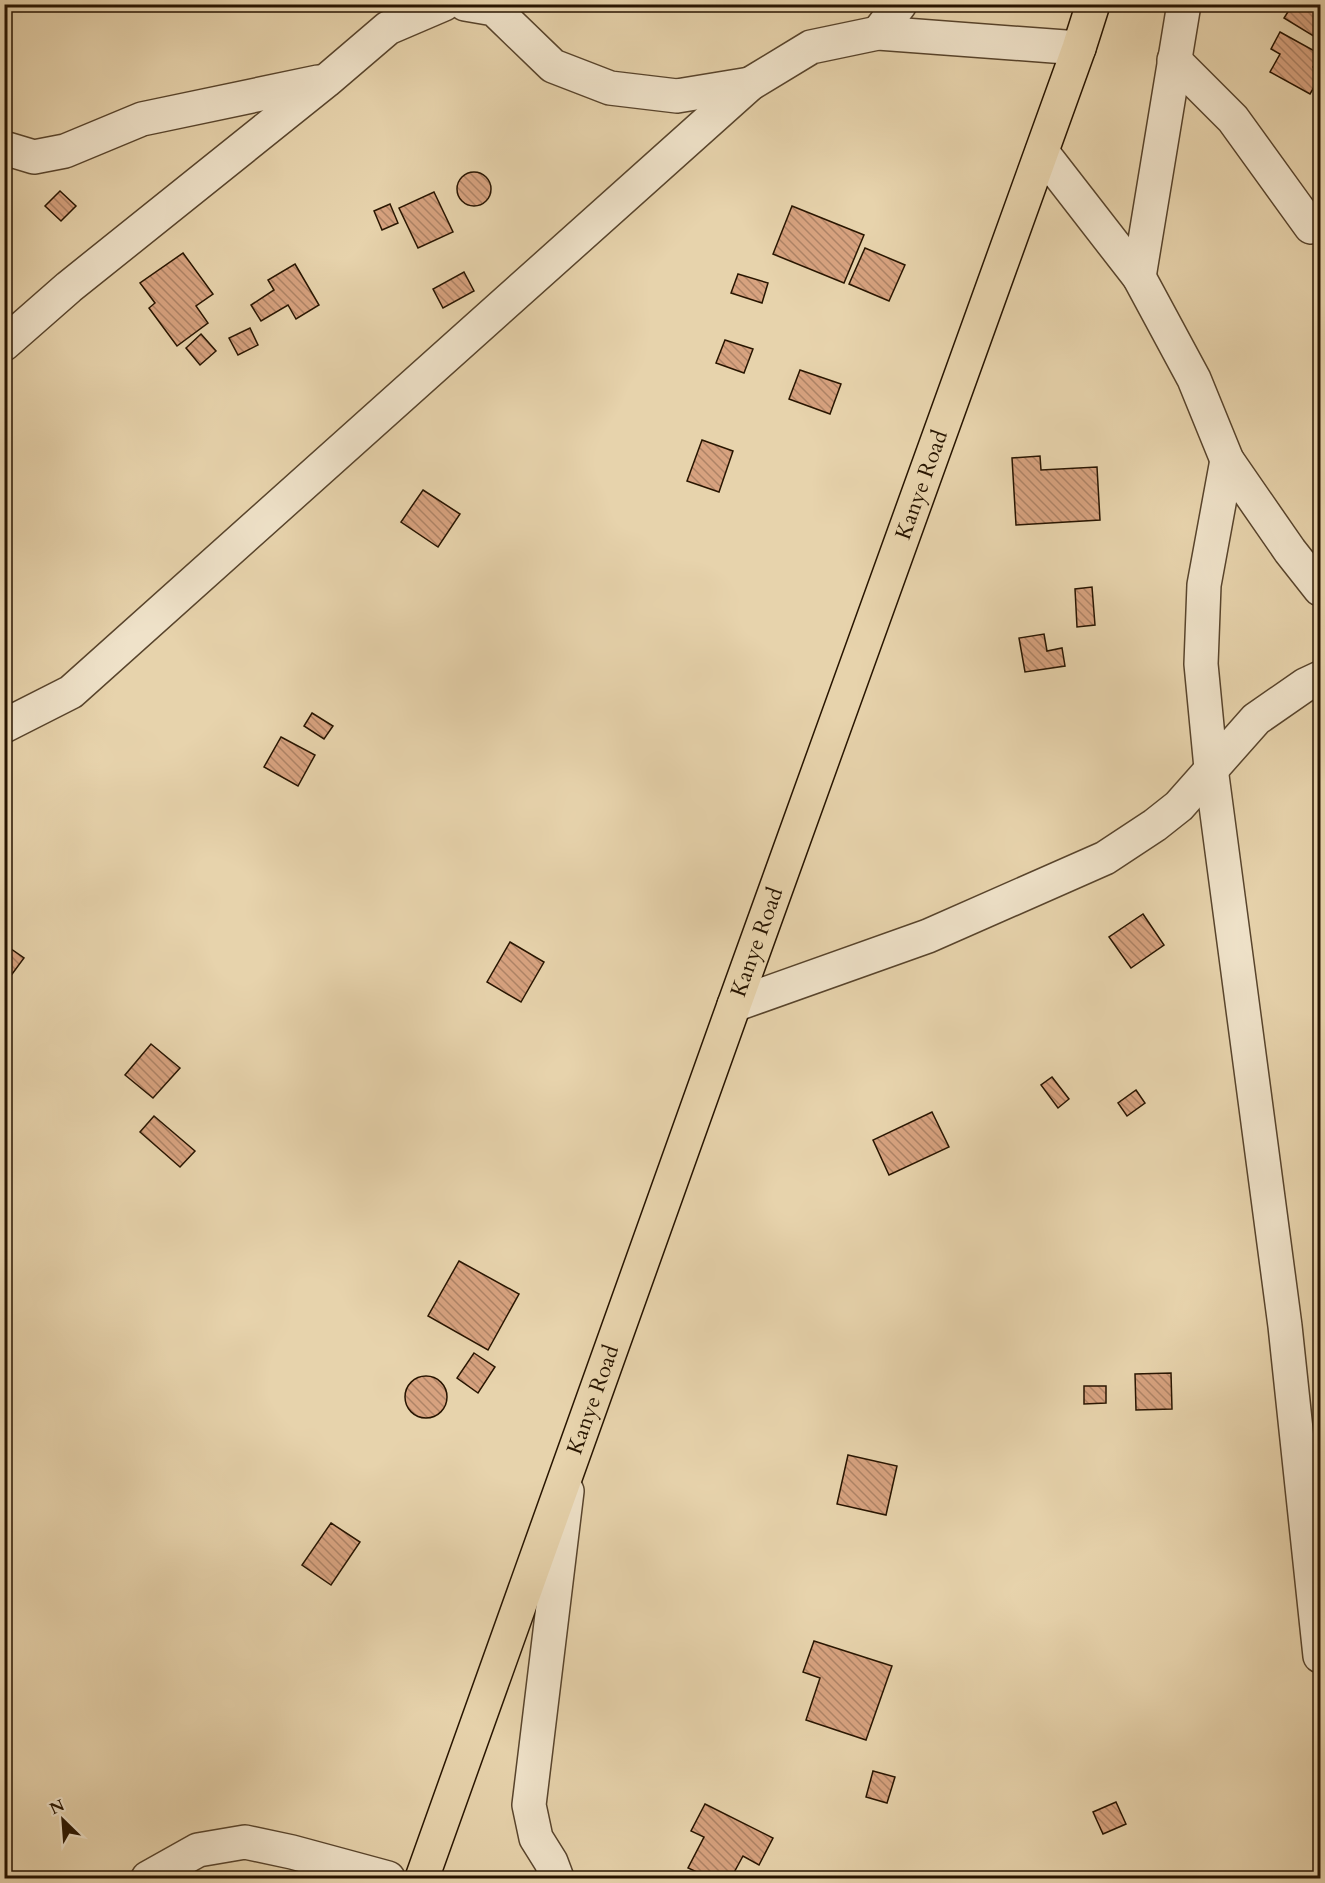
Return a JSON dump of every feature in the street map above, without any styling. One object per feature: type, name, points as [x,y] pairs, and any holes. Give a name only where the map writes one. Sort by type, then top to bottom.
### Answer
[{"type":"main road","name":"Kanye Road","points":[[422,1878],[1042,152],[1093,4]]},
{"type":"street","points":[[4,344],[69,286],[326,81],[388,28],[444,4]]},
{"type":"street","points":[[465,4],[494,9],[553,66],[610,88],[677,96],[750,84]]},
{"type":"street","points":[[878,33],[900,4]]},
{"type":"street","points":[[1139,277],[1184,4]]},
{"type":"street","points":[[4,726],[70,692],[750,84],[811,47],[878,33],[1079,48]]},
{"type":"street","points":[[1174,60],[1233,119],[1311,226]]},
{"type":"street","points":[[4,148],[34,157],[65,150],[142,119],[326,81]]},
{"type":"street","points":[[1042,152],[1139,277],[1194,379],[1227,460],[1290,551],[1320,588]]},
{"type":"street","points":[[1227,460],[1204,585],[1201,664],[1211,768],[1285,1326],[1320,1656]]},
{"type":"street","points":[[734,1005],[928,936],[1105,858],[1179,806],[1256,720],[1305,685],[1320,678]]},
{"type":"street","points":[[1299,1458],[1320,1483]]},
{"type":"street","points":[[557,1878],[551,1862],[536,1838],[529,1805],[571,1465]]},
{"type":"street","points":[[148,1878],[198,1850],[244,1842],[292,1852],[388,1878]]},
{"type":"building","points":[[1293,4],[1320,4],[1320,40],[1284,18]]},
{"type":"building","points":[[1280,32],[1320,54],[1313,67],[1320,71],[1320,77],[1310,94],[1270,72],[1280,54],[1271,49]]},
{"type":"building","points":[[474,172],[486,177],[491,189],[486,201],[474,206],[462,201],[457,189],[462,177]]},
{"type":"building","points":[[60,191],[76,206],[61,221],[45,206]]},
{"type":"building","points":[[434,192],[453,232],[418,248],[399,208]]},
{"type":"building","points":[[390,204],[398,223],[382,230],[374,211]]},
{"type":"building","points":[[792,206],[864,235],[844,283],[773,254]]},
{"type":"building","points":[[865,248],[905,265],[889,301],[849,284]]},
{"type":"building","points":[[183,253],[213,294],[196,306],[208,323],[177,346],[149,308],[155,303],[140,283]]},
{"type":"building","points":[[295,264],[319,305],[296,319],[288,305],[261,321],[251,305],[274,290],[268,280]]},
{"type":"building","points":[[464,272],[474,291],[443,308],[433,289]]},
{"type":"building","points":[[738,274],[768,283],[762,303],[731,293]]},
{"type":"building","points":[[250,328],[258,345],[238,355],[229,338]]},
{"type":"building","points":[[201,334],[216,351],[200,365],[186,348]]},
{"type":"building","points":[[725,340],[753,349],[744,373],[716,363]]},
{"type":"building","points":[[800,370],[841,384],[830,414],[789,399]]},
{"type":"building","points":[[702,440],[733,451],[719,492],[687,481]]},
{"type":"building","points":[[1040,456],[1041,470],[1097,467],[1100,520],[1016,525],[1012,458]]},
{"type":"building","points":[[423,490],[460,514],[438,547],[401,522]]},
{"type":"building","points":[[1092,587],[1095,625],[1077,627],[1075,589]]},
{"type":"building","points":[[1044,634],[1047,651],[1062,648],[1065,666],[1025,672],[1019,638]]},
{"type":"building","points":[[312,713],[333,726],[324,739],[304,726]]},
{"type":"building","points":[[281,737],[315,755],[298,786],[264,767]]},
{"type":"building","points":[[1143,914],[1164,945],[1131,968],[1109,937]]},
{"type":"building","points":[[510,942],[544,962],[521,1002],[487,982]]},
{"type":"building","points":[[4,944],[24,958],[4,985]]},
{"type":"building","points":[[151,1044],[180,1068],[153,1098],[125,1075]]},
{"type":"building","points":[[1052,1077],[1069,1099],[1058,1108],[1041,1085]]},
{"type":"building","points":[[1136,1090],[1145,1103],[1127,1116],[1118,1103]]},
{"type":"building","points":[[932,1112],[949,1147],[889,1175],[873,1140]]},
{"type":"building","points":[[154,1116],[195,1151],[180,1167],[140,1132]]},
{"type":"building","points":[[459,1261],[519,1294],[488,1350],[428,1316]]},
{"type":"building","points":[[474,1353],[495,1367],[478,1393],[457,1378]]},
{"type":"building","points":[[1171,1373],[1172,1409],[1136,1410],[1135,1374]]},
{"type":"building","points":[[426,1376],[434,1377],[441,1382],[446,1389],[446,1405],[441,1412],[434,1417],[426,1418],[418,1417],[411,1412],[406,1405],[405,1397],[406,1389],[411,1382],[418,1377]]},
{"type":"building","points":[[1084,1386],[1106,1386],[1106,1403],[1084,1404]]},
{"type":"building","points":[[848,1455],[897,1466],[886,1515],[837,1504]]},
{"type":"building","points":[[331,1523],[360,1542],[331,1585],[302,1565]]},
{"type":"building","points":[[814,1641],[892,1666],[866,1740],[806,1720],[820,1678],[803,1672]]},
{"type":"building","points":[[873,1771],[895,1777],[887,1803],[866,1797]]},
{"type":"building","points":[[1116,1802],[1126,1824],[1103,1834],[1093,1812]]},
{"type":"building","points":[[705,1804],[773,1838],[759,1865],[743,1856],[731,1878],[710,1878],[688,1868],[704,1837],[691,1831]]}]
